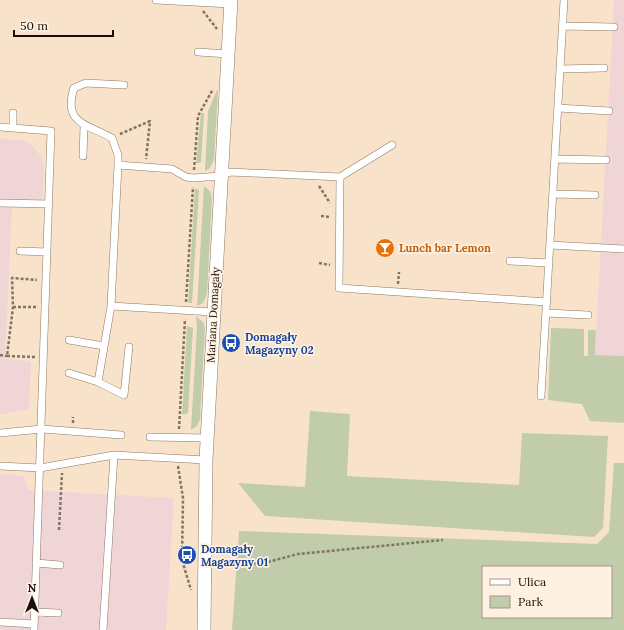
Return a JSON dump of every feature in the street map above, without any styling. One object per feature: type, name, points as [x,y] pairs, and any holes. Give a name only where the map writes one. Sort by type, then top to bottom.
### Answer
[{"type":"street","name":"Mariana Domagały","points":[[204,630],[206,460],[231,2]]},
{"type":"lane","points":[[156,0],[231,2]]},
{"type":"lane","points":[[541,396],[564,0]]},
{"type":"lane","points":[[563,26],[614,27]]},
{"type":"lane","points":[[198,52],[228,54]]},
{"type":"lane","points":[[560,69],[604,68]]},
{"type":"lane","points":[[98,382],[111,306],[118,155],[112,138],[84,126],[78,121],[74,113],[71,95],[74,88],[86,83],[124,85]]},
{"type":"lane","points":[[558,108],[609,111]]},
{"type":"lane","points":[[12,128],[13,113]]},
{"type":"lane","points":[[83,156],[84,126]]},
{"type":"lane","points":[[0,127],[51,130],[42,429],[34,627],[0,622]]},
{"type":"lane","points":[[118,165],[172,169],[186,177],[202,178],[221,176],[230,172],[340,177],[392,145]]},
{"type":"lane","points":[[555,159],[606,160]]},
{"type":"lane","points":[[340,177],[339,288],[547,302]]},
{"type":"lane","points":[[553,194],[595,195]]},
{"type":"lane","points":[[0,203],[49,204]]},
{"type":"lane","points":[[550,245],[624,249]]},
{"type":"lane","points":[[20,251],[47,252]]},
{"type":"lane","points":[[510,262],[549,263]]},
{"type":"lane","points":[[111,306],[213,312]]},
{"type":"lane","points":[[546,313],[588,315]]},
{"type":"lane","points":[[69,340],[104,346]]},
{"type":"lane","points":[[69,373],[98,382],[124,395],[130,347]]},
{"type":"lane","points":[[0,434],[42,429],[121,435]]},
{"type":"lane","points":[[150,437],[207,438]]},
{"type":"lane","points":[[0,466],[40,468],[114,455],[206,460]]},
{"type":"lane","points":[[103,630],[114,455]]},
{"type":"lane","points":[[36,564],[60,565]]},
{"type":"lane","points":[[34,612],[58,613]]},
{"type":"path","points":[[203,8],[205,16],[211,21]]},
{"type":"path","points":[[194,172],[198,116],[206,103]]},
{"type":"path","points":[[112,138],[150,121],[146,167]]},
{"type":"path","points":[[312,175],[340,217]]},
{"type":"path","points":[[186,307],[193,184]]},
{"type":"path","points":[[321,216],[340,217]]},
{"type":"path","points":[[7,356],[13,307],[12,278],[46,281]]},
{"type":"path","points":[[13,307],[45,307]]},
{"type":"path","points":[[179,431],[185,314]]},
{"type":"path","points":[[0,355],[44,358]]},
{"type":"path","points":[[59,530],[62,464]]},
{"type":"path","points":[[178,465],[183,498],[182,560],[189,583]]},
{"type":"path","points":[[204,566],[264,563],[298,554],[443,540]]},
{"type":"shaded area","points":[[614,0],[624,0],[624,356],[595,355]]},
{"type":"shaded area","points":[[0,139],[24,140],[33,146],[42,158],[44,169],[42,202],[12,206],[5,359],[31,361],[29,409],[0,415]]},
{"type":"shaded area","points":[[0,474],[24,476],[29,490],[174,498],[166,630],[0,630]]},
{"type":"green space","points":[[217,90],[214,160],[210,168],[205,171],[208,111]]},
{"type":"green space","points":[[201,113],[204,113],[201,162],[196,163]]},
{"type":"green space","points":[[204,186],[210,191],[212,198],[207,294],[203,303],[197,306]]},
{"type":"green space","points":[[195,188],[199,190],[192,303],[188,303]]},
{"type":"green space","points":[[196,316],[203,322],[205,328],[200,419],[197,426],[191,430],[197,327]]},
{"type":"green space","points":[[187,326],[193,328],[188,413],[182,415]]},
{"type":"green space","points":[[551,328],[584,329],[584,356],[588,356],[588,330],[596,330],[595,355],[624,356],[624,423],[590,421],[582,404],[548,400]]},
{"type":"green space","points":[[310,411],[350,414],[347,476],[519,485],[522,433],[608,436],[603,528],[594,537],[265,516],[238,483],[305,487]]},
{"type":"green space","points":[[614,463],[624,463],[624,630],[232,630],[239,531],[597,544],[609,532]]},
{"type":"place","name":"Lunch bar Lemon","points":[[385,248]]},
{"type":"place","name":"Domagały Magazyny 02","points":[[231,343]]},
{"type":"place","name":"Domagały Magazyny 01","points":[[187,555]]}]
